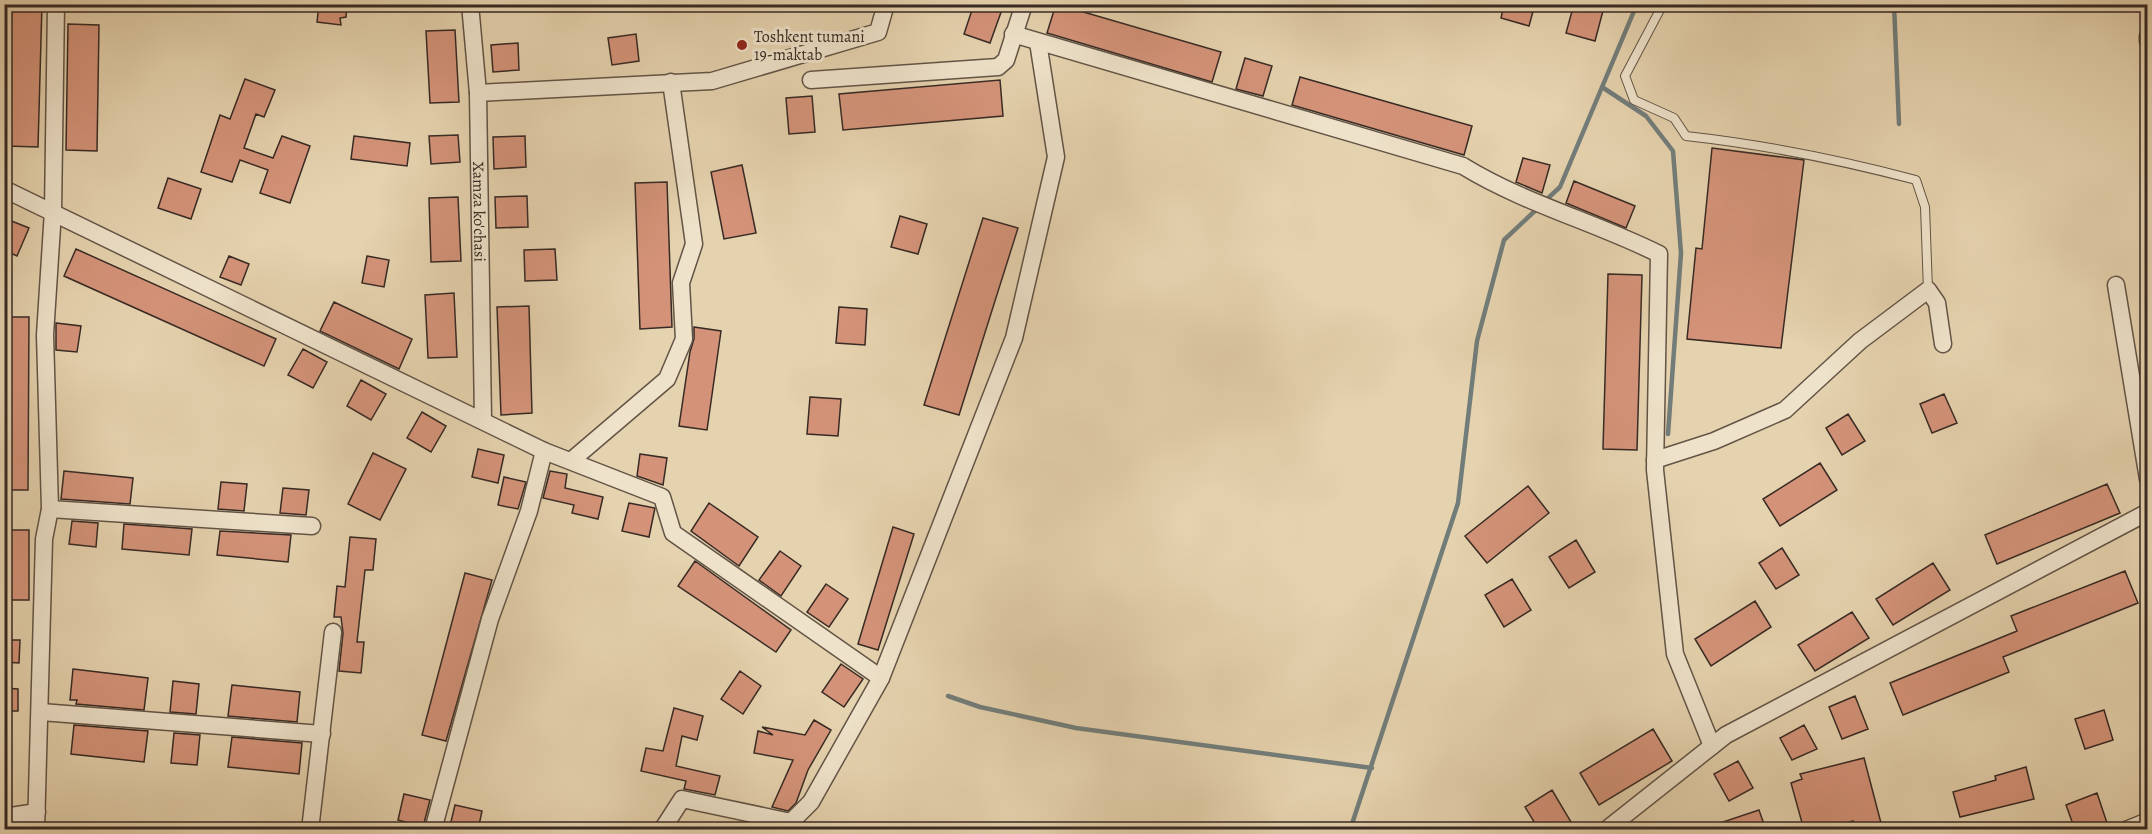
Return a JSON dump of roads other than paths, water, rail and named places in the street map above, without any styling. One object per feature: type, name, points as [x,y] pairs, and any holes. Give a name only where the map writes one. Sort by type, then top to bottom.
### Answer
[{"type":"street","points":[[36,830],[44,539],[50,509],[45,335],[53,211],[56,4]]},
{"type":"street","name":"Xamza ko'chasi","points":[[470,4],[478,93],[483,420]]},
{"type":"street","points":[[478,93],[712,81],[878,32],[886,4]]},
{"type":"street","points":[[811,80],[998,67],[1006,60],[1024,4]]},
{"type":"street","points":[[1013,34],[1463,166],[1496,186],[1631,240],[1659,254],[1655,460],[1675,654],[1712,746]]},
{"type":"street","points":[[662,830],[682,799],[791,822],[811,802],[881,678],[1014,338],[1056,157],[1038,42]]},
{"type":"street","points":[[572,460],[667,379],[684,339],[681,284],[694,244],[671,82]]},
{"type":"street","points":[[4,189],[544,450],[662,497],[673,533],[881,678]]},
{"type":"street","points":[[2116,285],[2148,479]]},
{"type":"street","points":[[1655,460],[1714,441],[1785,410],[1860,341],[1928,290],[1937,303],[1943,344]]},
{"type":"street","points":[[432,830],[489,619],[529,511],[544,450]]},
{"type":"street","points":[[50,509],[312,526]]},
{"type":"street","points":[[1606,830],[1726,735],[2148,512]]},
{"type":"street","points":[[310,830],[333,632]]},
{"type":"street","points":[[41,712],[322,734]]},
{"type":"street","points":[[4,817],[37,812]]},
{"type":"street","points":[[2126,830],[2148,822]]},
{"type":"lane","points":[[1663,4],[1625,76],[1634,100],[1674,118],[1686,136],[1748,143],[1836,159],[1916,180],[1925,207],[1928,290]]},
{"type":"waterway","points":[[1545,201],[1560,187],[1637,4]]},
{"type":"waterway","points":[[1894,4],[1899,124]]},
{"type":"waterway","points":[[1602,87],[1646,116],[1673,151],[1681,253],[1668,434]]},
{"type":"waterway","points":[[1350,830],[1458,503],[1477,341],[1504,240],[1539,207]]},
{"type":"waterway","points":[[948,696],[980,707],[1076,728],[1372,768]]},
{"type":"place","name":"Toshkent tumani 19-maktab","points":[[742,45]]}]
